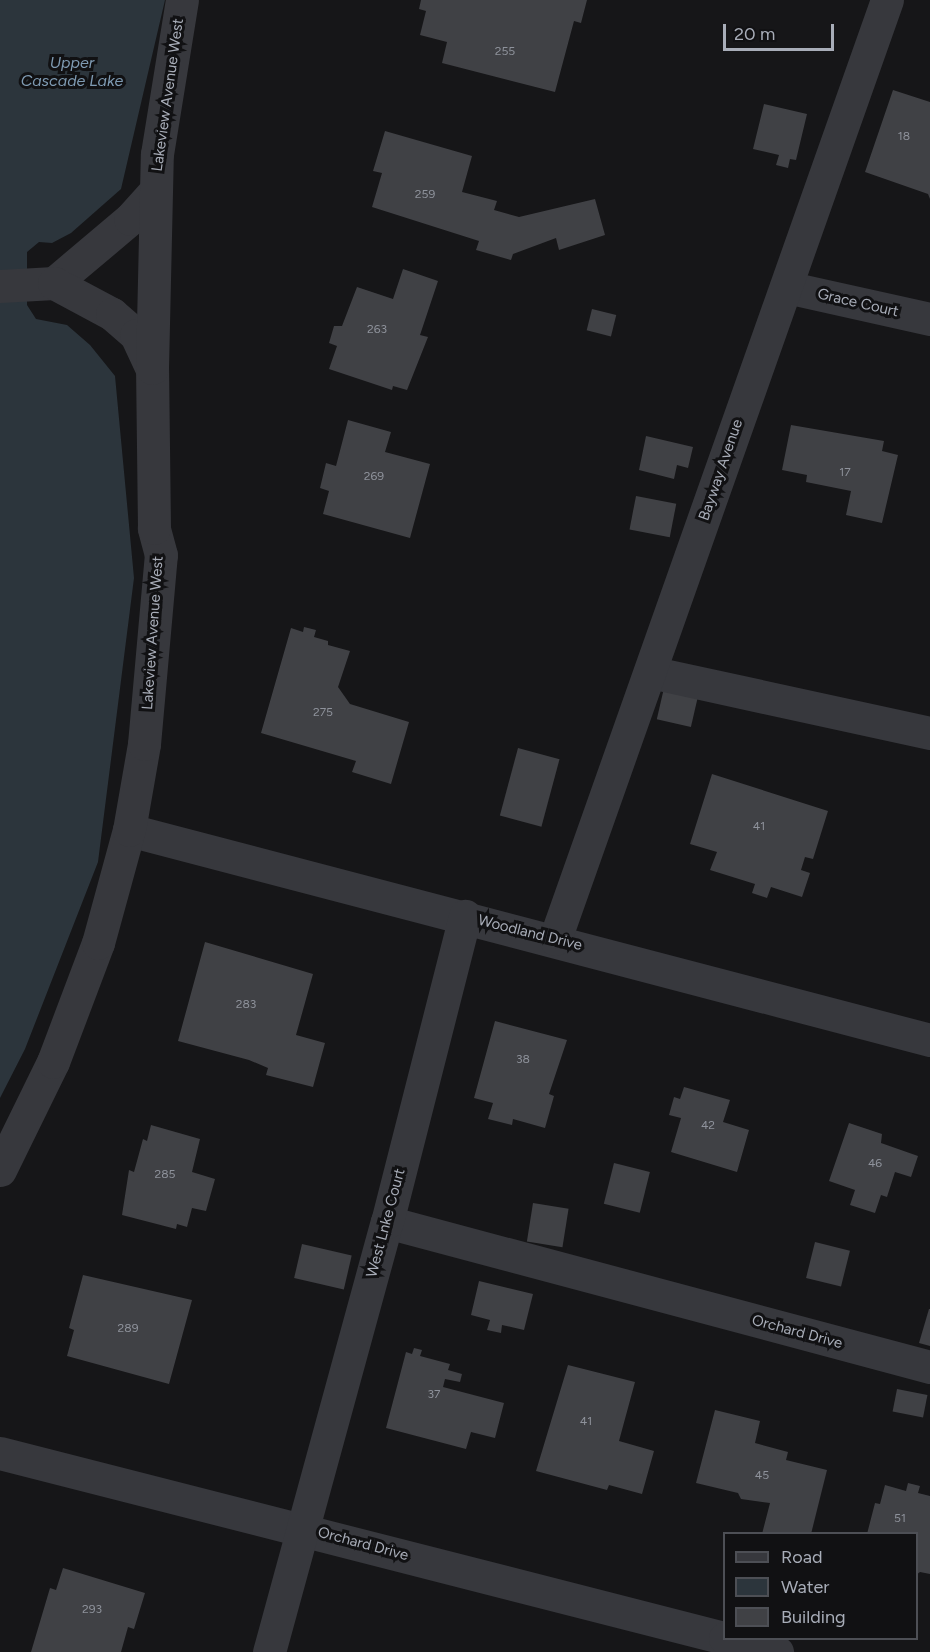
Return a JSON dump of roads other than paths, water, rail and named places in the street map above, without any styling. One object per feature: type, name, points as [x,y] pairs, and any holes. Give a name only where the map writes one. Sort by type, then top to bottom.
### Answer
[{"type":"street","name":"Lakeview Avenue West","points":[[0,1170],[53,1062],[98,943],[129,830],[153,669],[161,555],[154,528],[152,368],[157,154],[182,0]]},
{"type":"street","name":"Bayway Avenue","points":[[555,939],[886,0]]},
{"type":"street","points":[[54,283],[130,219],[155,191]]},
{"type":"street","points":[[0,286],[54,283],[120,321],[136,335],[152,368]]},
{"type":"street","name":"Grace Court","points":[[786,287],[930,319]]},
{"type":"street","points":[[650,672],[930,733]]},
{"type":"street","name":"Woodland Drive","points":[[129,830],[555,939],[930,1040]]},
{"type":"street","name":"West Lnke Court","points":[[269,1652],[387,1222],[465,916]]},
{"type":"street","name":"Orchard Drive","points":[[387,1222],[930,1367]]},
{"type":"street","name":"Orchard Drive","points":[[0,1453],[302,1527],[723,1637]]},
{"type":"street","name":"Orchard Drive","points":[[732,1640],[777,1652]]},
{"type":"water","name":"Upper Cascade Lake","points":[[0,0],[165,0],[121,189],[71,233],[52,243],[39,242],[27,252],[27,305],[36,319],[67,325],[90,345],[115,376],[134,578],[98,862],[25,1049],[0,1098]]}]
